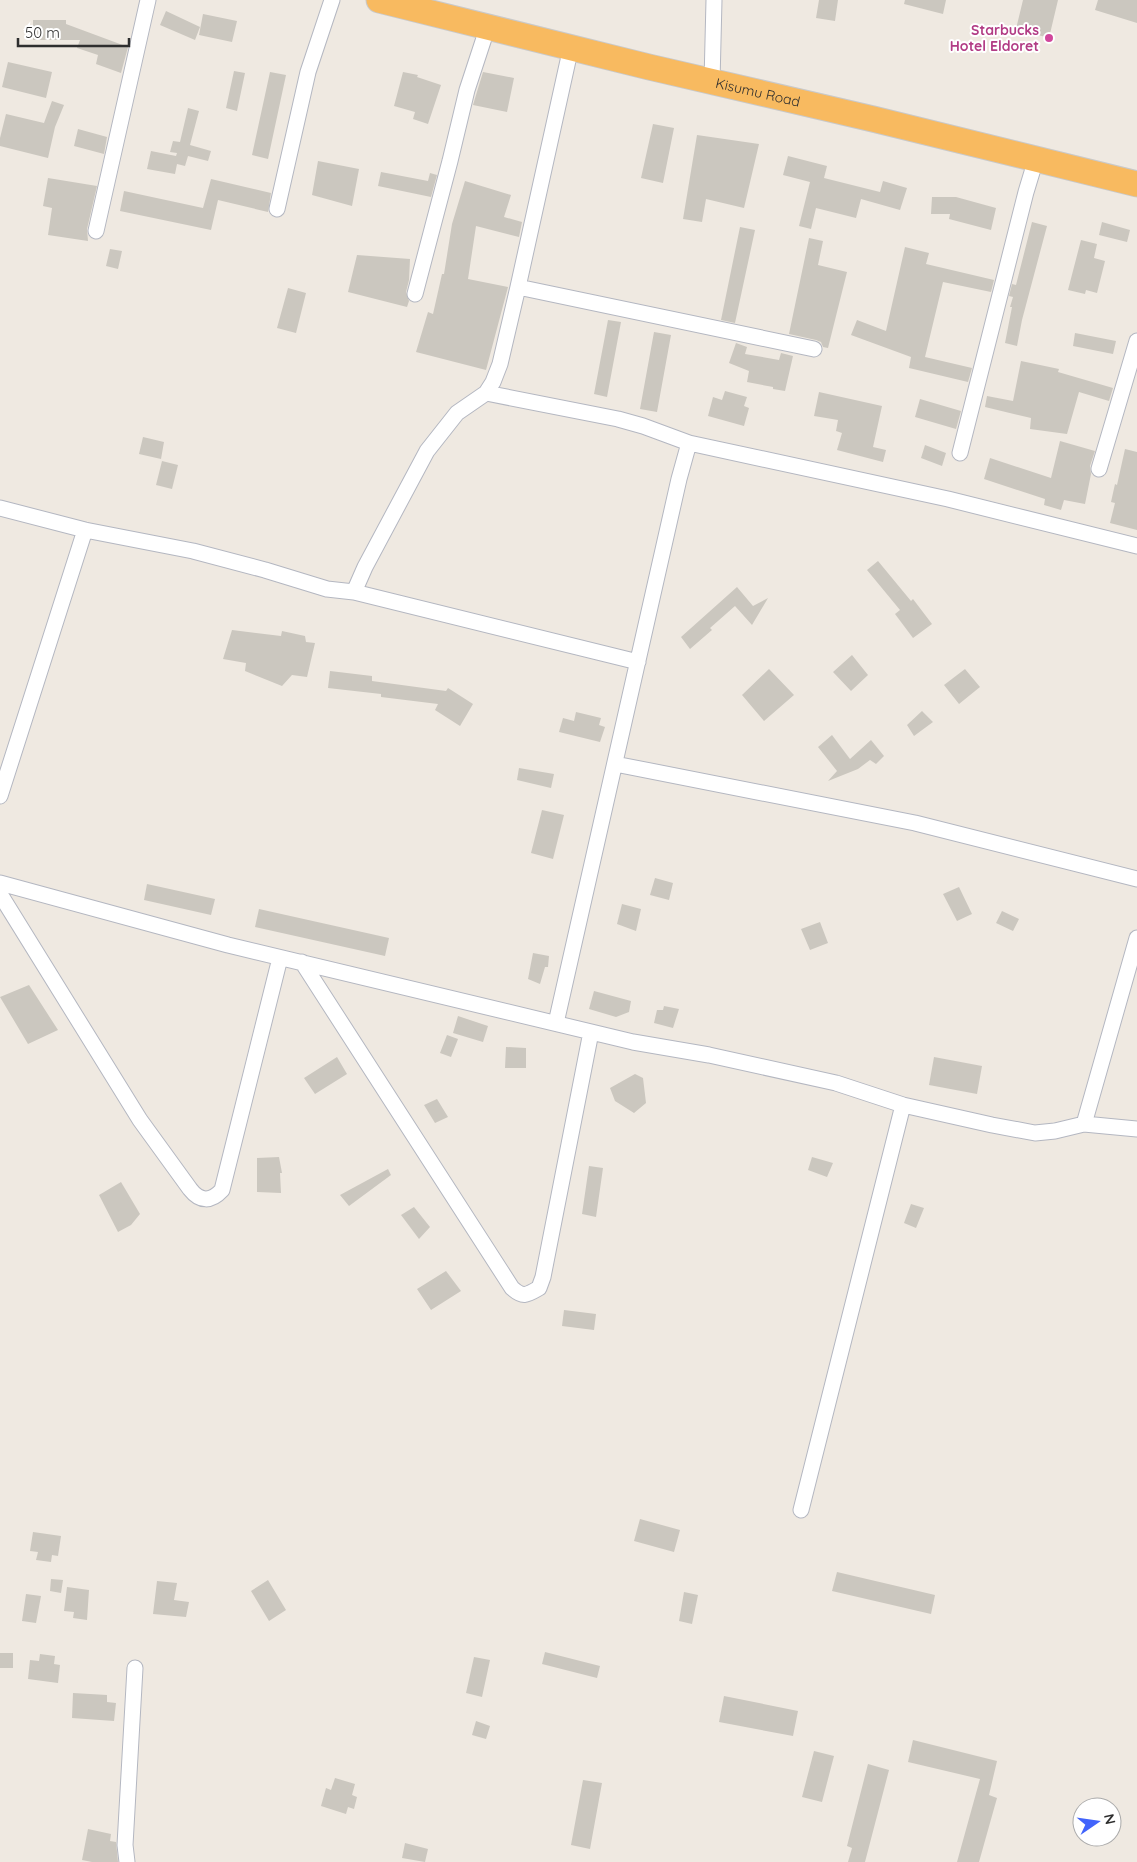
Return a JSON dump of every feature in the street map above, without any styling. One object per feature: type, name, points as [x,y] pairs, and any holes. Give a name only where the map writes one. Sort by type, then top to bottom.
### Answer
[{"type":"highway","name":"Kisumu Road","points":[[379,0],[1137,184]]},
{"type":"street","points":[[96,231],[148,0]]},
{"type":"street","points":[[277,209],[308,72],[332,0]]},
{"type":"street","points":[[712,82],[714,0]]},
{"type":"street","points":[[415,294],[450,161],[466,90],[488,26]]},
{"type":"street","points":[[354,592],[428,451],[457,413],[486,393],[493,382],[500,364],[518,287],[571,47]]},
{"type":"street","points":[[960,453],[1023,201],[1036,159]]},
{"type":"street","points":[[518,287],[814,349]]},
{"type":"street","points":[[1099,469],[1137,341]]},
{"type":"street","points":[[486,393],[618,419],[689,443],[948,499],[1137,546]]},
{"type":"street","points":[[556,1023],[679,479],[689,443]]},
{"type":"street","points":[[0,508],[85,530],[194,551],[327,589],[354,592],[638,662]]},
{"type":"street","points":[[0,796],[85,530]]},
{"type":"street","points":[[615,764],[915,822],[1137,879]]},
{"type":"street","points":[[0,883],[280,958],[591,1032],[836,1083],[903,1105],[1034,1133],[1055,1131],[1084,1124],[1137,1129]]},
{"type":"street","points":[[0,894],[140,1120],[194,1195],[202,1199],[216,1197],[222,1190],[280,958]]},
{"type":"street","points":[[1084,1124],[1137,938]]},
{"type":"street","points":[[302,962],[512,1288],[519,1294],[526,1295],[540,1288],[591,1032]]},
{"type":"street","points":[[801,1510],[903,1105]]},
{"type":"street","points":[[127,1862],[125,1845],[135,1668]]},
{"type":"building","points":[[819,0],[838,0],[835,21],[816,18]]},
{"type":"building","points":[[905,0],[946,0],[943,14],[904,4]]},
{"type":"building","points":[[1023,0],[1058,0],[1049,38],[1016,29]]},
{"type":"building","points":[[1098,0],[1137,0],[1137,23],[1095,10]]},
{"type":"building","points":[[166,11],[200,27],[195,40],[160,25]]},
{"type":"building","points":[[203,14],[237,21],[232,42],[199,35]]},
{"type":"building","points":[[33,20],[66,20],[66,24],[128,47],[121,73],[96,64],[98,55],[77,48],[80,40],[33,40]]},
{"type":"building","points":[[8,62],[52,72],[46,98],[2,87]]},
{"type":"building","points":[[234,71],[245,73],[237,111],[226,108]]},
{"type":"building","points":[[270,72],[286,75],[268,159],[252,155]]},
{"type":"building","points":[[403,72],[418,75],[417,77],[441,85],[428,124],[413,119],[415,112],[394,106]]},
{"type":"building","points":[[483,72],[514,78],[507,112],[473,105]]},
{"type":"building","points":[[52,101],[64,105],[55,127],[48,158],[0,146],[6,114],[44,123]]},
{"type":"building","points":[[188,108],[199,111],[190,145],[211,151],[208,161],[188,156],[185,166],[177,164],[175,174],[147,169],[151,151],[176,156],[177,153],[170,152],[173,141],[180,142]]},
{"type":"building","points":[[653,124],[674,128],[663,183],[641,178]]},
{"type":"building","points":[[78,129],[107,137],[104,154],[74,146]]},
{"type":"building","points":[[697,135],[759,144],[744,208],[706,199],[702,222],[683,219]]},
{"type":"building","points":[[788,156],[827,166],[824,178],[880,192],[883,181],[907,188],[900,210],[861,199],[856,218],[816,208],[811,229],[799,226],[810,182],[783,175]]},
{"type":"building","points":[[318,161],[359,169],[352,206],[312,195]]},
{"type":"building","points":[[381,172],[428,181],[430,173],[437,175],[431,197],[378,186]]},
{"type":"building","points":[[48,178],[97,186],[87,229],[88,241],[48,235],[52,208],[43,206]]},
{"type":"building","points":[[211,179],[271,193],[268,212],[218,200],[211,230],[120,211],[124,191],[203,208]]},
{"type":"building","points":[[465,181],[511,195],[504,217],[522,222],[519,237],[476,226],[468,279],[508,287],[486,370],[416,352],[428,312],[433,314],[442,274],[444,274],[452,224]]},
{"type":"building","points":[[932,197],[956,197],[996,208],[991,230],[949,219],[950,214],[931,214]]},
{"type":"building","points":[[1032,222],[1047,226],[1017,346],[1005,343],[1013,297],[1009,296],[1012,284],[1016,285]]},
{"type":"building","points":[[1102,222],[1130,230],[1127,242],[1099,235]]},
{"type":"building","points":[[740,227],[755,230],[735,323],[721,320]]},
{"type":"building","points":[[809,238],[823,241],[818,265],[847,272],[828,348],[823,347],[821,342],[816,340],[789,334]]},
{"type":"building","points":[[1081,240],[1097,244],[1094,258],[1105,261],[1097,293],[1086,290],[1085,294],[1068,290]]},
{"type":"building","points":[[905,247],[929,253],[926,264],[994,280],[991,292],[943,282],[925,357],[972,368],[968,382],[909,368],[911,357],[851,335],[857,320],[886,331]]},
{"type":"building","points":[[110,249],[122,251],[118,269],[106,266]]},
{"type":"building","points":[[357,255],[410,259],[409,280],[406,292],[409,301],[407,307],[348,292]]},
{"type":"building","points":[[288,288],[306,293],[296,333],[277,328]]},
{"type":"building","points":[[608,320],[621,322],[607,397],[594,394]]},
{"type":"building","points":[[654,332],[671,335],[657,412],[640,409]]},
{"type":"building","points":[[1075,333],[1116,341],[1113,354],[1073,346]]},
{"type":"building","points":[[736,343],[747,347],[745,354],[779,360],[781,353],[793,356],[785,391],[747,382],[749,371],[729,363]]},
{"type":"building","points":[[1021,361],[1059,369],[1058,372],[1113,388],[1109,401],[1079,392],[1067,434],[1030,429],[1031,418],[985,407],[987,396],[1013,401]]},
{"type":"building","points":[[725,391],[747,397],[744,406],[749,408],[744,426],[708,416],[713,397],[722,400]]},
{"type":"building","points":[[819,392],[882,406],[873,447],[886,450],[883,462],[837,450],[842,433],[836,431],[838,420],[814,416]]},
{"type":"building","points":[[920,399],[961,411],[956,429],[915,417]]},
{"type":"building","points":[[143,437],[164,442],[161,459],[139,454]]},
{"type":"building","points":[[1060,441],[1095,451],[1090,466],[1091,474],[1085,504],[1064,500],[1061,510],[1044,505],[1045,499],[984,479],[990,458],[1051,478]]},
{"type":"building","points":[[925,445],[946,453],[942,466],[921,458]]},
{"type":"building","points":[[1125,449],[1137,452],[1137,530],[1110,523],[1115,503],[1111,502]]},
{"type":"building","points":[[162,461],[178,465],[172,489],[156,485]]},
{"type":"building","points":[[878,561],[911,601],[913,599],[932,624],[913,638],[895,614],[900,610],[867,570]]},
{"type":"building","points":[[737,587],[753,606],[768,598],[752,625],[735,606],[690,649],[681,637]]},
{"type":"building","points":[[232,630],[281,636],[282,631],[305,636],[306,642],[315,643],[307,677],[292,675],[282,686],[245,671],[246,663],[223,659]]},
{"type":"building","points":[[852,655],[868,675],[851,691],[833,672]]},
{"type":"building","points":[[769,669],[794,695],[764,721],[742,695]]},
{"type":"building","points":[[965,669],[980,687],[959,704],[944,685]]},
{"type":"building","points":[[330,671],[372,676],[372,681],[446,691],[448,688],[473,704],[460,726],[435,710],[438,704],[381,697],[381,694],[328,688]]},
{"type":"building","points":[[922,711],[933,722],[914,736],[907,725]]},
{"type":"building","points":[[576,712],[601,718],[599,725],[605,727],[600,742],[559,732],[563,718],[574,721]]},
{"type":"building","points":[[832,735],[850,759],[871,740],[884,756],[876,764],[870,760],[858,769],[828,781],[837,771],[818,747]]},
{"type":"building","points":[[519,768],[554,774],[551,788],[517,780]]},
{"type":"building","points":[[542,810],[564,815],[553,859],[531,853]]},
{"type":"building","points":[[655,878],[673,883],[669,900],[650,895]]},
{"type":"building","points":[[147,884],[215,899],[211,915],[144,900]]},
{"type":"building","points":[[959,887],[972,914],[957,921],[943,894]]},
{"type":"building","points":[[622,904],[641,909],[636,931],[617,924]]},
{"type":"building","points":[[259,909],[389,938],[385,956],[255,927]]},
{"type":"building","points":[[1002,911],[1019,919],[1013,931],[996,923]]},
{"type":"building","points":[[820,922],[828,943],[810,950],[801,929]]},
{"type":"building","points":[[533,953],[549,956],[548,967],[545,967],[540,984],[528,979]]},
{"type":"building","points":[[29,985],[58,1030],[28,1044],[0,997]]},
{"type":"building","points":[[594,991],[631,1001],[629,1012],[616,1017],[589,1009]]},
{"type":"building","points":[[664,1006],[679,1009],[673,1028],[654,1023],[657,1010],[663,1010]]},
{"type":"building","points":[[458,1016],[488,1026],[483,1042],[453,1033]]},
{"type":"building","points":[[447,1035],[458,1039],[451,1057],[440,1053]]},
{"type":"building","points":[[506,1047],[526,1048],[526,1068],[505,1068]]},
{"type":"building","points":[[337,1057],[347,1074],[315,1094],[304,1078]]},
{"type":"building","points":[[934,1057],[982,1066],[977,1094],[929,1085]]},
{"type":"building","points":[[635,1074],[643,1078],[646,1103],[634,1113],[615,1101],[610,1088]]},
{"type":"building","points":[[437,1099],[448,1117],[435,1123],[424,1105]]},
{"type":"building","points":[[279,1157],[282,1173],[280,1173],[281,1193],[257,1192],[257,1158]]},
{"type":"building","points":[[812,1157],[833,1163],[827,1177],[808,1170]]},
{"type":"building","points":[[589,1166],[603,1168],[596,1217],[582,1214]]},
{"type":"building","points":[[388,1169],[391,1175],[349,1206],[340,1195]]},
{"type":"building","points":[[121,1182],[140,1214],[131,1225],[118,1232],[99,1195]]},
{"type":"building","points":[[911,1204],[924,1208],[916,1228],[904,1223]]},
{"type":"building","points":[[414,1207],[430,1227],[419,1239],[401,1215]]},
{"type":"building","points":[[446,1271],[461,1291],[431,1310],[417,1289]]},
{"type":"building","points":[[564,1310],[596,1314],[594,1330],[562,1326]]},
{"type":"building","points":[[640,1519],[680,1530],[674,1552],[634,1541]]},
{"type":"building","points":[[33,1532],[61,1536],[58,1556],[52,1555],[51,1562],[36,1560],[38,1552],[30,1551]]},
{"type":"building","points":[[837,1572],[935,1595],[931,1614],[832,1591]]},
{"type":"building","points":[[51,1579],[63,1580],[61,1593],[50,1591]]},
{"type":"building","points":[[268,1580],[286,1610],[269,1621],[251,1591]]},
{"type":"building","points":[[157,1581],[177,1583],[174,1600],[189,1602],[186,1617],[153,1614]]},
{"type":"building","points":[[67,1587],[89,1590],[87,1620],[73,1618],[74,1612],[64,1611]]},
{"type":"building","points":[[684,1592],[698,1595],[692,1624],[679,1621]]},
{"type":"building","points":[[26,1594],[41,1596],[36,1623],[22,1621]]},
{"type":"building","points":[[545,1652],[600,1666],[597,1678],[542,1664]]},
{"type":"building","points":[[0,1653],[13,1653],[13,1668],[0,1668]]},
{"type":"building","points":[[40,1654],[55,1656],[54,1664],[60,1665],[58,1683],[28,1679],[30,1660],[39,1661]]},
{"type":"building","points":[[474,1657],[490,1660],[482,1697],[466,1693]]},
{"type":"building","points":[[73,1693],[107,1695],[107,1702],[116,1703],[114,1721],[72,1718]]},
{"type":"building","points":[[724,1696],[798,1711],[793,1736],[719,1722]]},
{"type":"building","points":[[476,1721],[490,1726],[486,1739],[472,1735]]},
{"type":"building","points":[[913,1740],[997,1761],[989,1795],[997,1798],[979,1862],[957,1862],[980,1779],[908,1762]]},
{"type":"building","points":[[814,1751],[834,1756],[822,1802],[802,1797]]},
{"type":"building","points":[[868,1764],[889,1770],[865,1862],[848,1862],[852,1848],[847,1846]]},
{"type":"building","points":[[335,1778],[355,1784],[352,1795],[357,1797],[354,1809],[348,1807],[346,1814],[321,1806],[326,1788],[331,1790]]},
{"type":"building","points":[[583,1780],[602,1783],[590,1849],[571,1845]]},
{"type":"building","points":[[88,1829],[111,1834],[110,1841],[116,1842],[118,1862],[82,1860]]},
{"type":"building","points":[[405,1843],[428,1849],[425,1862],[402,1858]]},
{"type":"place","name":"Starbucks Hotel Eldoret","points":[[1049,38]]}]
